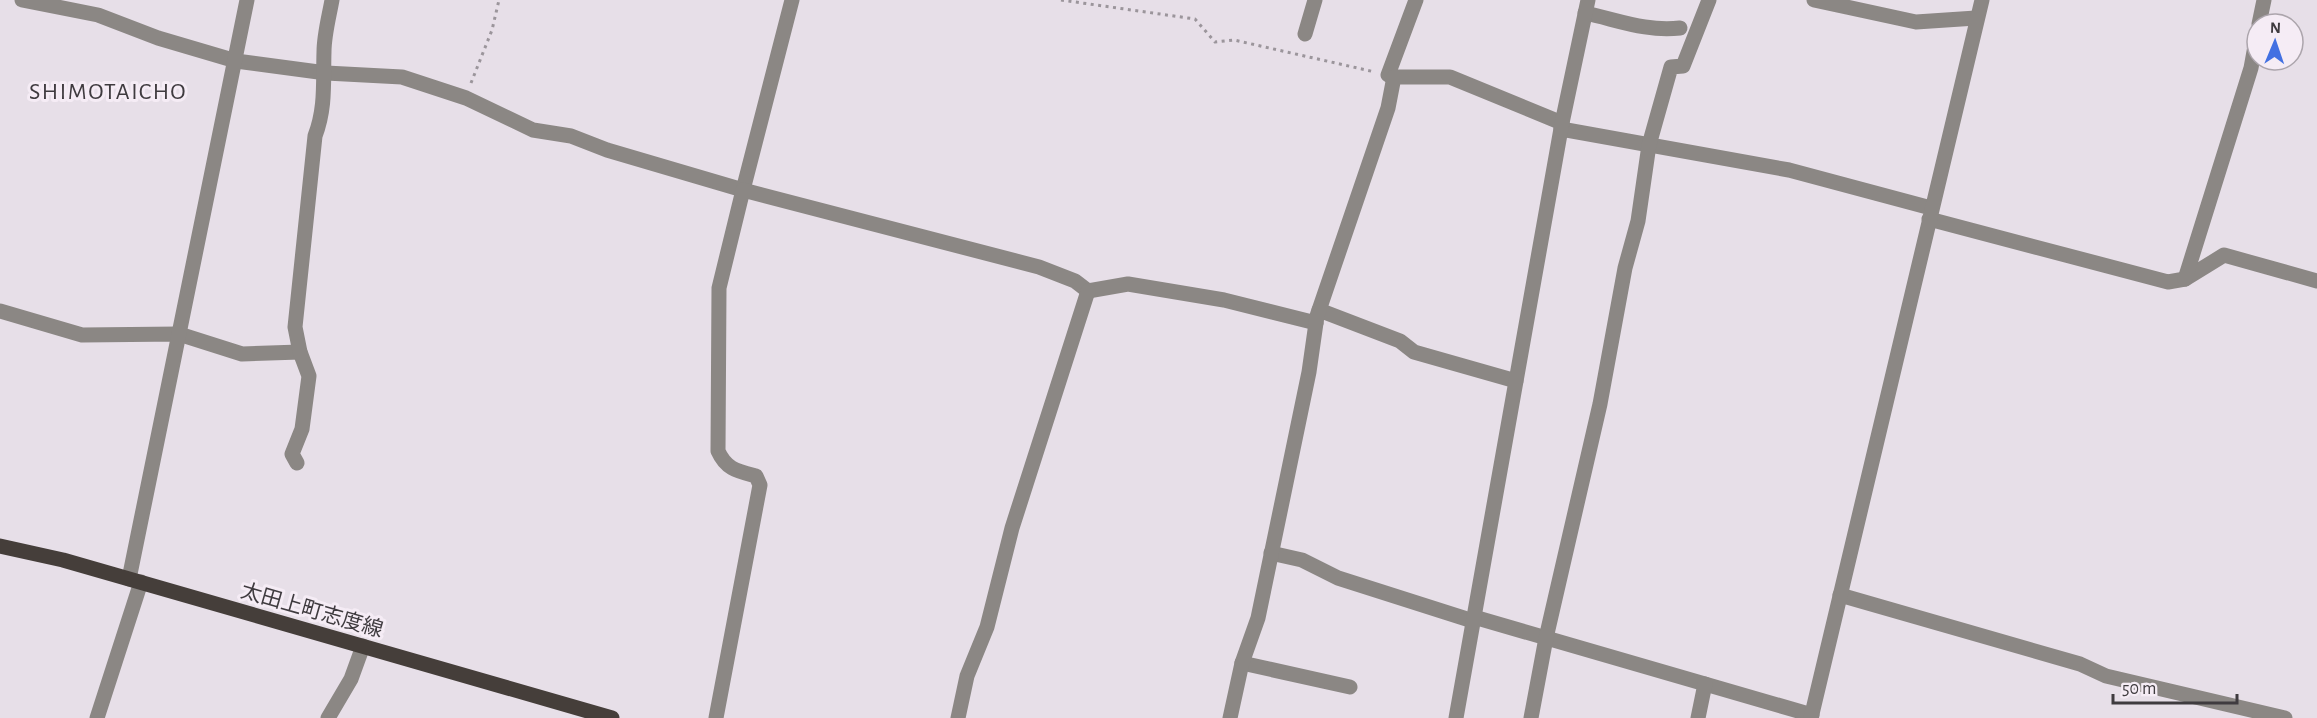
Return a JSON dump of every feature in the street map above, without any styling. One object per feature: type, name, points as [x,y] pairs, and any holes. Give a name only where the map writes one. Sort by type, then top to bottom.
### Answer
[{"type":"main road","name":"太田上町志度線","points":[[0,546],[135,580],[612,718]]},
{"type":"street","points":[[22,0],[98,15],[158,38],[236,60],[326,73],[402,77],[466,98],[533,130],[571,135],[607,150],[743,190],[1039,267],[1075,281],[1088,291],[1128,284],[1317,316],[1400,341],[1414,352],[1516,381]]},
{"type":"street","points":[[97,718],[135,580],[179,334],[247,0]]},
{"type":"street","points":[[297,463],[292,454],[302,429],[309,376],[300,352],[295,327],[306,204],[315,136],[323,115],[326,73],[324,51],[332,0]]},
{"type":"street","points":[[716,718],[760,485],[756,476],[732,470],[723,463],[718,451],[718,288],[792,0]]},
{"type":"street","points":[[1305,34],[1315,0]]},
{"type":"street","points":[[1388,75],[1416,0]]},
{"type":"street","points":[[1531,718],[1546,638],[1600,404],[1625,268],[1638,220],[1650,145],[1671,67],[1683,66],[1709,0]]},
{"type":"street","points":[[1814,0],[1916,22],[1976,18]]},
{"type":"street","points":[[1271,553],[1302,560],[1338,579],[1812,716],[1982,0]]},
{"type":"street","points":[[1456,718],[1562,126],[1586,7],[1643,29],[1657,31],[1680,28]]},
{"type":"street","points":[[2185,279],[2250,72]]},
{"type":"street","points":[[1230,718],[1242,663],[1258,618],[1309,372],[1317,316],[1388,108],[1394,77],[1450,77],[1562,126],[1650,145],[1789,170],[1930,214],[2168,282],[2185,279],[2224,255],[2317,281]]},
{"type":"street","points":[[958,718],[967,676],[987,627],[1012,528],[1088,291]]},
{"type":"street","points":[[0,311],[82,334],[179,334],[242,354],[300,352]]},
{"type":"street","points":[[1840,596],[2080,664],[2106,676],[2285,718]]},
{"type":"street","points":[[328,718],[351,679],[363,646]]},
{"type":"street","points":[[1242,663],[1350,687]]},
{"type":"street","points":[[1698,718],[1705,684]]},
{"type":"path","points":[[466,98],[492,30],[499,0]]},
{"type":"path","points":[[1061,0],[1195,19],[1215,42],[1234,40],[1388,75]]},
{"type":"district","name":"SHIMOTAICHO","points":[[108,91]]}]
